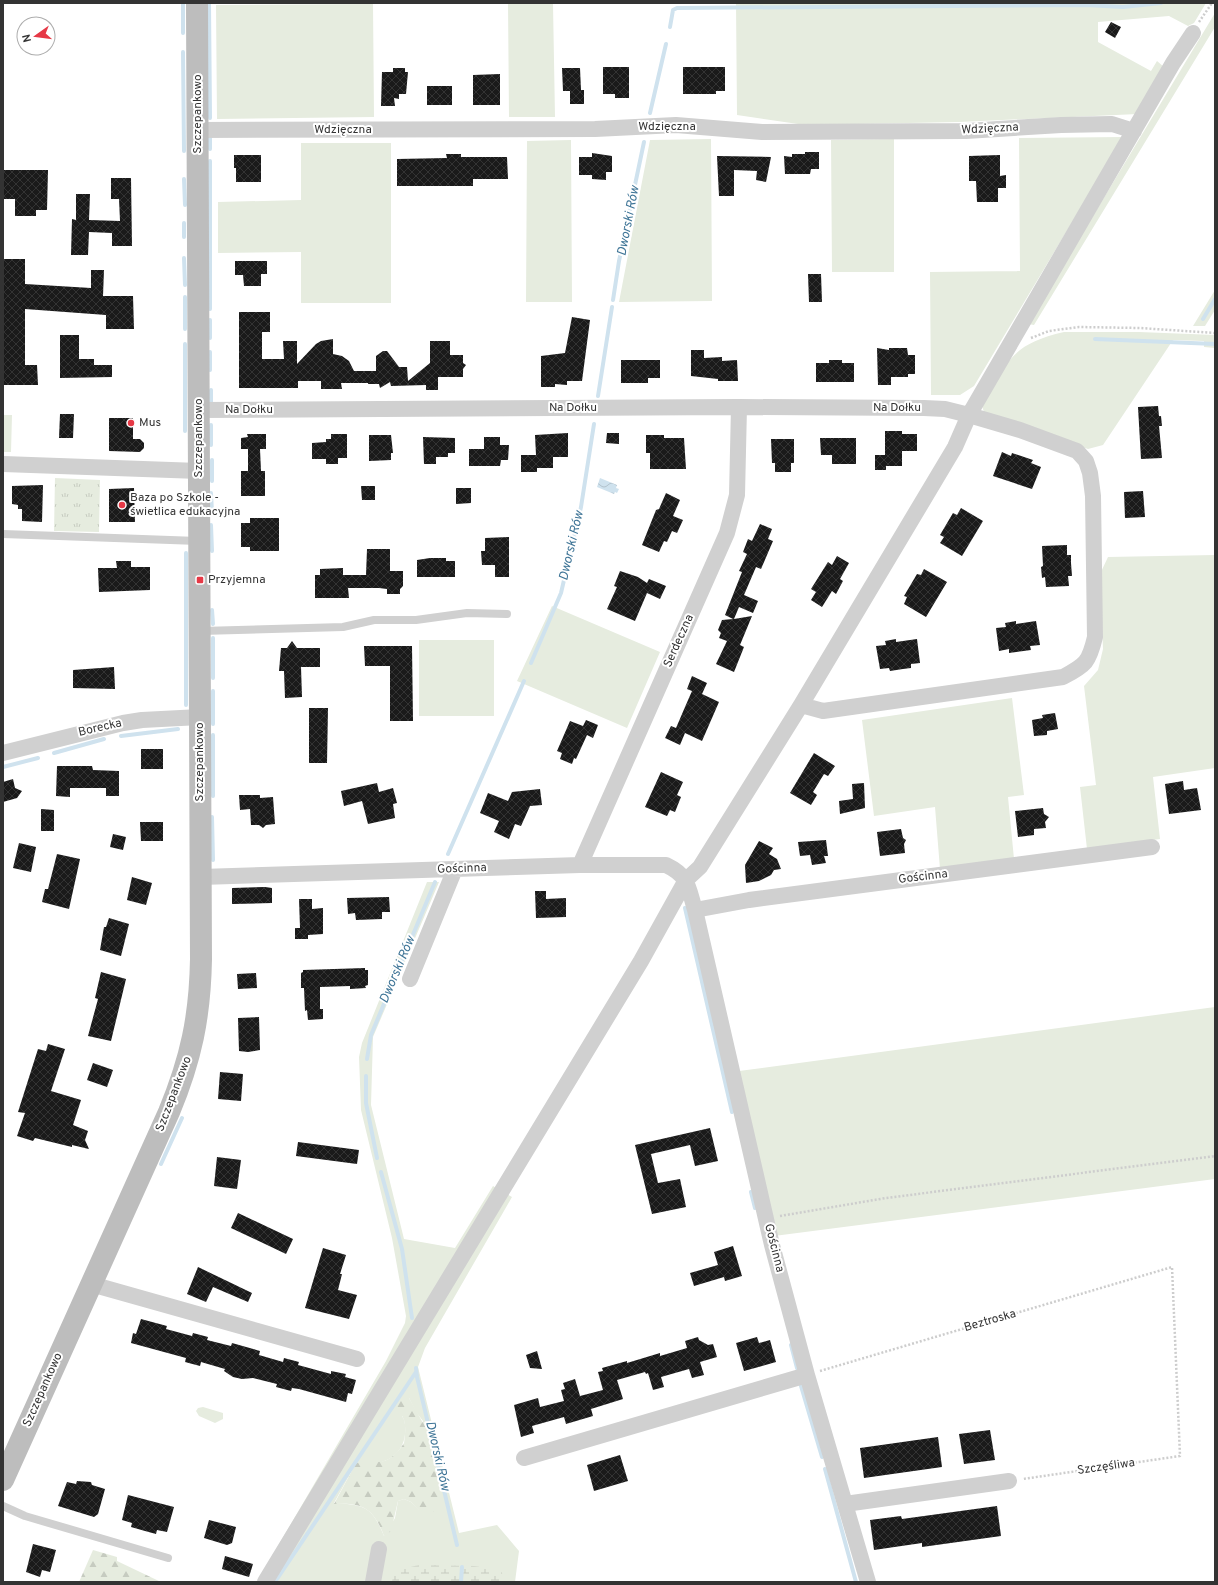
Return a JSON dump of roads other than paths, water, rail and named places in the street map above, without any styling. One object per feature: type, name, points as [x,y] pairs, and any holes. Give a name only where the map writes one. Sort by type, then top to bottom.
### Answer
[{"type":"street","name":"Szczepankowo","points":[[3,1480],[183,1078],[192,1047],[201,991],[197,3]]},
{"type":"street","points":[[265,1582],[632,975],[686,880],[700,868],[801,705],[955,447],[969,415],[1193,33]]},
{"type":"street","name":"Wdzięczna","points":[[198,130],[588,129],[676,126],[762,132],[958,132],[1112,124],[1134,132]]},
{"type":"street","name":"Na Dołku","points":[[199,410],[739,407],[945,409],[1020,430],[1077,451],[1086,461],[1090,473],[1093,496],[1095,637],[1091,654],[1083,667],[1064,677],[823,711],[801,705]]},
{"type":"street","name":"Serdeczna","points":[[580,865],[727,533],[737,495],[739,407]]},
{"type":"street","points":[[3,464],[199,471]]},
{"type":"street","name":"Borecka","points":[[3,753],[124,723],[142,720],[200,717]]},
{"type":"street","name":"Gościnna","points":[[695,910],[757,898],[1152,847]]},
{"type":"street","name":"Gościnna","points":[[201,877],[580,865],[666,865],[678,871],[686,880],[695,910],[766,1218],[807,1375],[868,1582]]},
{"type":"street","points":[[410,979],[454,869]]},
{"type":"street","points":[[91,1284],[357,1359]]},
{"type":"street","points":[[524,1458],[807,1375]]},
{"type":"street","points":[[845,1504],[1008,1481]]},
{"type":"street","points":[[373,1582],[379,1549]]},
{"type":"lane","points":[[3,534],[199,541]]},
{"type":"lane","points":[[200,631],[343,627],[374,620],[416,620],[467,613],[507,614]]},
{"type":"lane","points":[[3,1506],[25,1516],[168,1558]]},
{"type":"water","points":[[600,478],[617,485],[616,488],[619,489],[617,493],[615,492],[614,494],[597,487]]},
{"type":"waterway","points":[[183,3],[183,33]]},
{"type":"waterway","points":[[209,3],[210,118]]},
{"type":"waterway","name":"Dworski Rów","points":[[670,27],[673,10],[677,8],[1086,5],[1123,7],[1161,3]]},
{"type":"waterway","name":"Dworski Rów","points":[[650,113],[666,44]]},
{"type":"waterway","points":[[183,52],[184,151]]},
{"type":"waterway","points":[[210,138],[210,149]]},
{"type":"waterway","name":"Dworski Rów","points":[[613,300],[619,261],[644,142]]},
{"type":"waterway","points":[[210,161],[210,309]]},
{"type":"waterway","points":[[184,179],[185,205]]},
{"type":"waterway","points":[[184,223],[184,237]]},
{"type":"waterway","points":[[184,258],[185,285]]},
{"type":"waterway","points":[[185,297],[185,329]]},
{"type":"waterway","points":[[1203,319],[1215,299]]},
{"type":"waterway","name":"Dworski Rów","points":[[598,396],[612,307]]},
{"type":"waterway","points":[[210,320],[210,338]]},
{"type":"waterway","points":[[1095,339],[1215,344]]},
{"type":"waterway","points":[[185,344],[185,431]]},
{"type":"waterway","points":[[210,352],[210,370]]},
{"type":"waterway","points":[[211,390],[211,406]]},
{"type":"waterway","name":"Dworski Rów","points":[[531,663],[561,593],[581,507],[594,424]]},
{"type":"waterway","points":[[211,425],[211,445]]},
{"type":"waterway","points":[[212,460],[212,481]]},
{"type":"waterway","points":[[211,493],[212,512]]},
{"type":"waterway","points":[[211,525],[212,551]]},
{"type":"waterway","points":[[186,553],[186,705]]},
{"type":"waterway","points":[[212,610],[213,624]]},
{"type":"waterway","points":[[213,638],[213,678]]},
{"type":"waterway","name":"Dworski Rów","points":[[448,854],[524,681]]},
{"type":"waterway","points":[[213,691],[213,724]]},
{"type":"waterway","points":[[121,736],[178,729]]},
{"type":"waterway","points":[[213,735],[213,796]]},
{"type":"waterway","points":[[54,753],[104,739]]},
{"type":"waterway","points":[[3,767],[38,758]]},
{"type":"waterway","points":[[212,817],[213,860]]},
{"type":"waterway","name":"Dworski Rów","points":[[367,1059],[371,1035],[435,882]]},
{"type":"waterway","points":[[685,908],[732,1112]]},
{"type":"waterway","name":"Dworski Rów","points":[[366,1076],[366,1103],[377,1158]]},
{"type":"waterway","points":[[161,1164],[182,1118]]},
{"type":"waterway","name":"Dworski Rów","points":[[381,1172],[402,1249],[412,1318]]},
{"type":"waterway","points":[[751,1192],[755,1208]]},
{"type":"waterway","points":[[791,1345],[797,1368]]},
{"type":"waterway","name":"Dworski Rów","points":[[416,1368],[457,1545]]},
{"type":"waterway","points":[[275,1582],[416,1372]]},
{"type":"waterway","points":[[801,1386],[822,1457]]},
{"type":"waterway","points":[[825,1469],[856,1582]]},
{"type":"waterway","name":"Dworski Rów","points":[[461,1582],[462,1567]]},
{"type":"place","name":"Mus","points":[[131,423]]},
{"type":"place","name":"Baza po Szkole - świetlica edukacyjna","points":[[122,505]]},
{"type":"place","name":"Przyjemna","points":[[200,580]]}]
